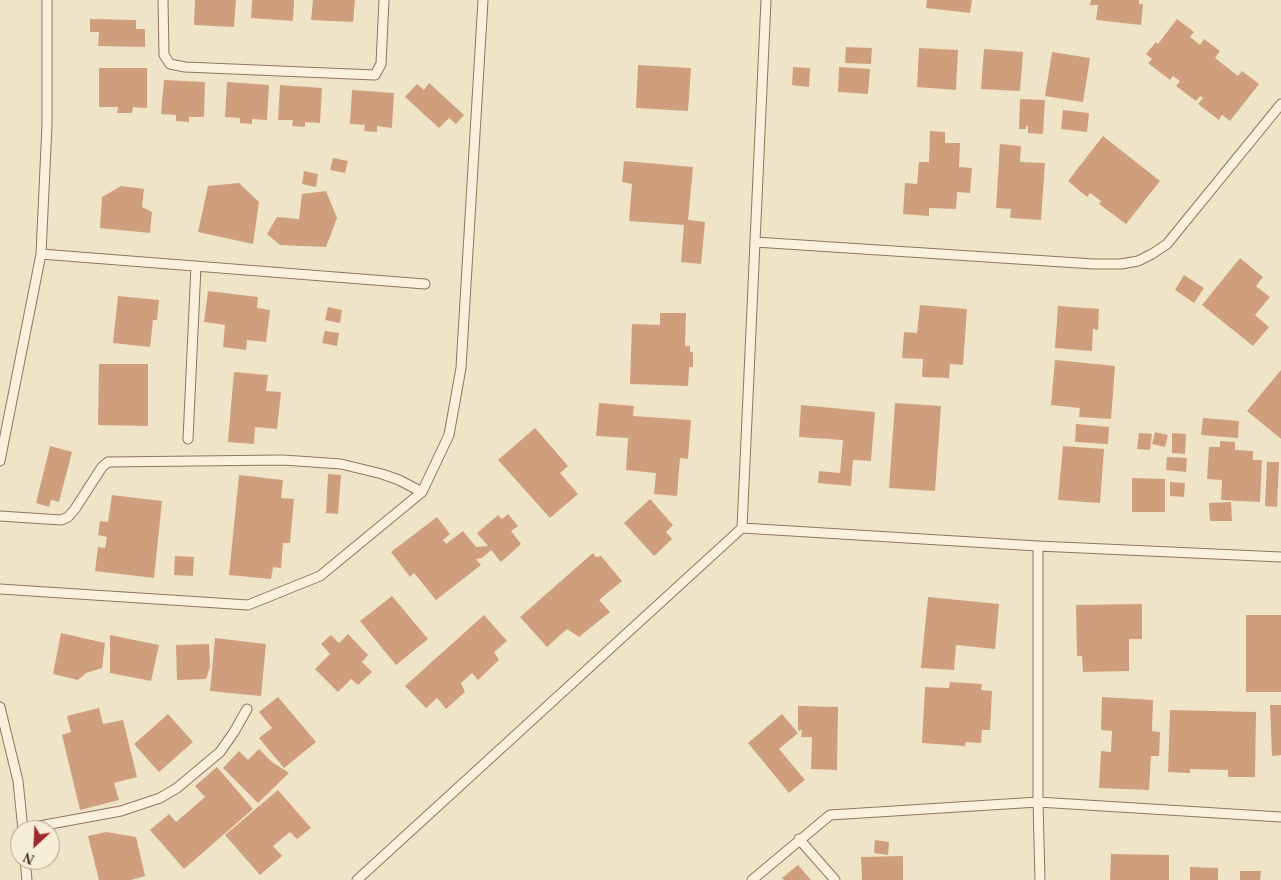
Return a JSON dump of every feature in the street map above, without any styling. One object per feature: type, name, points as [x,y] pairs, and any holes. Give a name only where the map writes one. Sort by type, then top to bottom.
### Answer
[{"type":"lane","points":[[0,462],[42,254],[47,125],[47,0]]},
{"type":"lane","points":[[163,0],[164,54],[170,64],[185,67],[375,75],[381,64],[384,0]]},
{"type":"lane","points":[[0,589],[248,605],[320,576],[422,492],[448,434],[461,368],[482,0]]},
{"type":"lane","points":[[357,880],[742,528],[766,0]]},
{"type":"lane","points":[[754,242],[1094,264],[1120,264],[1138,261],[1167,244],[1281,104]]},
{"type":"lane","points":[[42,254],[425,284]]},
{"type":"lane","points":[[188,439],[196,266]]},
{"type":"lane","points":[[0,516],[61,520],[68,517],[76,509],[102,467],[108,462],[283,460],[341,464],[382,474],[399,480],[422,492]]},
{"type":"lane","points":[[742,528],[1038,546],[1281,557]]},
{"type":"lane","points":[[1038,546],[1038,802],[1040,880]]},
{"type":"lane","points":[[0,707],[18,782],[22,820]]},
{"type":"lane","points":[[60,823],[121,811],[160,798],[177,788],[220,752],[247,709]]},
{"type":"lane","points":[[752,880],[830,814],[1038,802],[1281,817]]},
{"type":"lane","points":[[799,839],[835,880]]},
{"type":"building","points":[[195,0],[236,0],[234,27],[194,25]]},
{"type":"building","points":[[252,0],[294,0],[293,21],[251,18]]},
{"type":"building","points":[[313,0],[355,0],[353,22],[311,20]]},
{"type":"building","points":[[927,0],[972,0],[970,13],[926,8]]},
{"type":"building","points":[[1091,0],[1139,0],[1139,4],[1143,4],[1141,25],[1096,20],[1098,5],[1090,5]]},
{"type":"building","points":[[90,19],[136,20],[136,29],[145,29],[145,47],[98,46],[99,32],[90,32]]},
{"type":"building","points":[[1177,19],[1194,32],[1190,37],[1200,45],[1204,39],[1220,51],[1215,58],[1238,76],[1242,71],[1259,84],[1230,121],[1222,115],[1219,120],[1198,104],[1203,98],[1200,96],[1196,101],[1176,86],[1180,81],[1173,76],[1170,80],[1148,63],[1152,59],[1146,54],[1156,42],[1158,44]]},
{"type":"building","points":[[846,47],[872,48],[871,64],[845,63]]},
{"type":"building","points":[[919,48],[958,50],[956,90],[917,87]]},
{"type":"building","points":[[984,49],[1023,52],[1020,91],[981,89]]},
{"type":"building","points":[[1052,52],[1090,58],[1083,102],[1045,96]]},
{"type":"building","points":[[638,65],[691,68],[688,111],[636,108]]},
{"type":"building","points":[[793,67],[810,68],[809,87],[792,85]]},
{"type":"building","points":[[839,67],[870,69],[868,94],[838,92]]},
{"type":"building","points":[[99,68],[147,68],[147,108],[133,107],[132,113],[117,113],[118,107],[99,107]]},
{"type":"building","points":[[164,80],[205,82],[204,117],[189,117],[189,122],[176,121],[176,115],[161,114]]},
{"type":"building","points":[[227,82],[269,85],[267,120],[252,119],[252,124],[240,123],[240,118],[225,117]]},
{"type":"building","points":[[429,83],[464,115],[456,124],[449,118],[439,128],[405,97],[417,84],[424,90]]},
{"type":"building","points":[[280,85],[322,88],[320,123],[305,122],[305,127],[292,126],[293,120],[278,120]]},
{"type":"building","points":[[352,90],[394,93],[392,128],[377,126],[377,132],[364,131],[365,125],[350,124]]},
{"type":"building","points":[[1020,99],[1045,100],[1043,134],[1028,133],[1028,126],[1026,126],[1026,129],[1019,129]]},
{"type":"building","points":[[1063,110],[1089,113],[1087,132],[1061,129]]},
{"type":"building","points":[[930,131],[945,132],[945,143],[960,143],[959,167],[972,168],[970,193],[957,192],[956,209],[929,208],[929,216],[903,214],[905,183],[917,184],[919,162],[929,162]]},
{"type":"building","points":[[1103,136],[1160,181],[1126,224],[1099,204],[1101,201],[1090,193],[1087,197],[1068,181]]},
{"type":"building","points":[[1000,144],[1021,146],[1020,162],[1045,163],[1041,220],[1010,218],[1011,209],[996,208]]},
{"type":"building","points":[[333,158],[348,161],[345,173],[330,170]]},
{"type":"building","points":[[624,161],[693,167],[688,220],[705,222],[701,264],[681,262],[684,225],[629,221],[632,184],[622,182]]},
{"type":"building","points":[[304,171],[318,174],[316,187],[302,184]]},
{"type":"building","points":[[239,183],[259,202],[253,244],[198,232],[208,186]]},
{"type":"building","points":[[121,186],[144,189],[142,207],[152,212],[150,233],[100,228],[102,197]]},
{"type":"building","points":[[326,191],[337,218],[326,247],[280,245],[267,234],[277,217],[299,219],[302,194]]},
{"type":"building","points":[[1240,258],[1263,277],[1256,286],[1270,297],[1255,315],[1269,327],[1253,346],[1202,305]]},
{"type":"building","points":[[1184,275],[1204,288],[1194,303],[1175,290]]},
{"type":"building","points":[[208,291],[258,297],[257,308],[270,310],[266,342],[247,340],[246,350],[223,347],[225,325],[204,322]]},
{"type":"building","points":[[118,296],[159,300],[157,320],[153,320],[150,347],[113,343]]},
{"type":"building","points":[[920,305],[967,309],[963,365],[950,364],[949,378],[922,377],[923,359],[902,358],[904,332],[917,333]]},
{"type":"building","points":[[1058,306],[1099,309],[1098,330],[1093,329],[1092,351],[1055,348]]},
{"type":"building","points":[[328,307],[342,310],[340,323],[325,320]]},
{"type":"building","points":[[660,313],[686,313],[685,346],[690,346],[690,352],[693,352],[693,367],[689,367],[688,386],[630,384],[632,324],[660,325]]},
{"type":"building","points":[[325,331],[339,333],[337,346],[322,343]]},
{"type":"building","points":[[1055,360],[1115,366],[1111,419],[1079,417],[1080,408],[1051,405]]},
{"type":"building","points":[[99,364],[148,364],[148,426],[98,425]]},
{"type":"building","points":[[1281,370],[1281,439],[1247,411]]},
{"type":"building","points":[[234,372],[268,375],[266,391],[281,392],[277,429],[255,427],[254,444],[228,442]]},
{"type":"building","points":[[599,403],[634,406],[633,416],[691,420],[688,459],[680,458],[677,496],[654,494],[656,473],[626,470],[628,438],[596,436]]},
{"type":"building","points":[[895,403],[941,406],[935,491],[889,488]]},
{"type":"building","points":[[801,405],[875,412],[871,461],[853,460],[851,486],[818,483],[819,471],[840,473],[843,440],[799,437]]},
{"type":"building","points":[[1203,418],[1239,421],[1238,438],[1201,435]]},
{"type":"building","points":[[1076,424],[1109,427],[1108,444],[1075,442]]},
{"type":"building","points":[[535,428],[568,466],[560,473],[578,494],[550,518],[498,460]]},
{"type":"building","points":[[1155,432],[1168,435],[1165,447],[1152,444]]},
{"type":"building","points":[[1139,433],[1152,434],[1150,450],[1137,449]]},
{"type":"building","points":[[1172,433],[1186,434],[1185,454],[1172,453]]},
{"type":"building","points":[[1220,441],[1235,442],[1235,450],[1253,451],[1253,460],[1262,460],[1260,502],[1221,500],[1222,480],[1207,479],[1209,447],[1220,447]]},
{"type":"building","points":[[50,446],[72,452],[59,502],[51,500],[49,507],[36,503]]},
{"type":"building","points":[[1063,446],[1104,449],[1100,503],[1058,500]]},
{"type":"building","points":[[1167,457],[1187,458],[1186,472],[1166,470]]},
{"type":"building","points":[[1267,462],[1279,462],[1277,507],[1265,506]]},
{"type":"building","points":[[328,474],[341,475],[338,514],[326,513]]},
{"type":"building","points":[[239,475],[283,480],[281,498],[294,499],[290,543],[283,543],[281,568],[273,567],[271,579],[229,575]]},
{"type":"building","points":[[1132,478],[1165,479],[1165,512],[1132,512]]},
{"type":"building","points":[[1170,482],[1185,483],[1184,497],[1170,496]]},
{"type":"building","points":[[112,495],[162,501],[154,578],[95,571],[98,547],[105,548],[107,537],[98,535],[100,521],[108,522]]},
{"type":"building","points":[[650,499],[673,525],[666,532],[672,539],[654,556],[624,523]]},
{"type":"building","points":[[1231,502],[1232,521],[1210,521],[1209,503]]},
{"type":"building","points":[[508,514],[518,526],[511,531],[521,544],[501,562],[491,550],[482,558],[476,559],[481,565],[436,600],[414,573],[410,577],[391,552],[437,517],[450,534],[443,540],[446,544],[463,531],[476,547],[488,546],[477,533],[498,515],[502,519]]},
{"type":"building","points":[[593,553],[596,557],[601,556],[622,581],[599,600],[610,612],[579,637],[567,629],[547,647],[520,617]]},
{"type":"building","points":[[175,556],[194,557],[193,576],[174,575]]},
{"type":"building","points":[[392,596],[428,639],[396,665],[360,621]]},
{"type":"building","points":[[928,597],[999,604],[995,649],[956,645],[954,670],[921,668]]},
{"type":"building","points":[[1142,604],[1142,639],[1129,639],[1129,671],[1083,672],[1082,656],[1077,656],[1076,605]]},
{"type":"building","points":[[484,615],[507,641],[494,652],[499,660],[478,680],[472,673],[461,683],[465,692],[446,709],[437,698],[426,708],[405,686]]},
{"type":"building","points":[[1246,615],[1281,615],[1281,692],[1246,692]]},
{"type":"building","points":[[61,633],[105,643],[102,668],[86,673],[78,680],[53,674]]},
{"type":"building","points":[[348,634],[368,655],[362,662],[372,672],[358,685],[351,679],[338,692],[315,669],[330,654],[321,644],[331,635],[339,643]]},
{"type":"building","points":[[110,635],[159,645],[151,681],[110,673]]},
{"type":"building","points":[[215,638],[266,644],[261,696],[210,691]]},
{"type":"building","points":[[209,644],[210,667],[206,679],[177,680],[176,645]]},
{"type":"building","points":[[950,682],[982,684],[981,690],[992,691],[990,730],[982,730],[981,743],[966,742],[965,746],[922,743],[925,687],[949,688]]},
{"type":"building","points":[[278,697],[316,742],[284,768],[259,738],[272,728],[259,712]]},
{"type":"building","points":[[1102,697],[1153,700],[1152,731],[1160,732],[1159,756],[1151,756],[1149,790],[1099,788],[1101,751],[1111,752],[1112,731],[1101,730]]},
{"type":"building","points":[[1270,705],[1281,705],[1281,755],[1272,756]]},
{"type":"building","points":[[798,706],[838,707],[837,770],[811,769],[812,737],[801,737],[802,730],[798,731]]},
{"type":"building","points":[[99,708],[103,724],[123,720],[137,777],[114,783],[119,800],[80,810],[62,735],[71,732],[67,716]]},
{"type":"building","points":[[1170,710],[1256,712],[1255,777],[1228,777],[1228,770],[1190,769],[1190,773],[1168,772]]},
{"type":"building","points":[[168,714],[193,742],[159,772],[134,744]]},
{"type":"building","points":[[782,714],[798,733],[779,749],[805,780],[789,793],[748,743]]},
{"type":"building","points":[[259,749],[272,762],[289,773],[258,803],[223,768],[239,751],[248,760]]},
{"type":"building","points":[[217,767],[253,809],[184,869],[150,830],[169,814],[176,822],[205,797],[195,786]]},
{"type":"building","points":[[278,790],[311,828],[297,839],[290,832],[273,846],[282,856],[260,875],[225,835]]},
{"type":"building","points":[[106,832],[136,837],[145,876],[131,880],[99,880],[88,836]]},
{"type":"building","points":[[875,840],[889,842],[888,855],[874,853]]},
{"type":"building","points":[[1111,854],[1169,855],[1169,880],[1110,880]]},
{"type":"building","points":[[903,856],[903,880],[862,880],[861,857]]},
{"type":"building","points":[[798,865],[811,880],[784,880],[782,878]]},
{"type":"building","points":[[1190,867],[1218,868],[1218,880],[1190,880]]},
{"type":"building","points":[[1240,871],[1261,871],[1260,880],[1240,880]]}]
